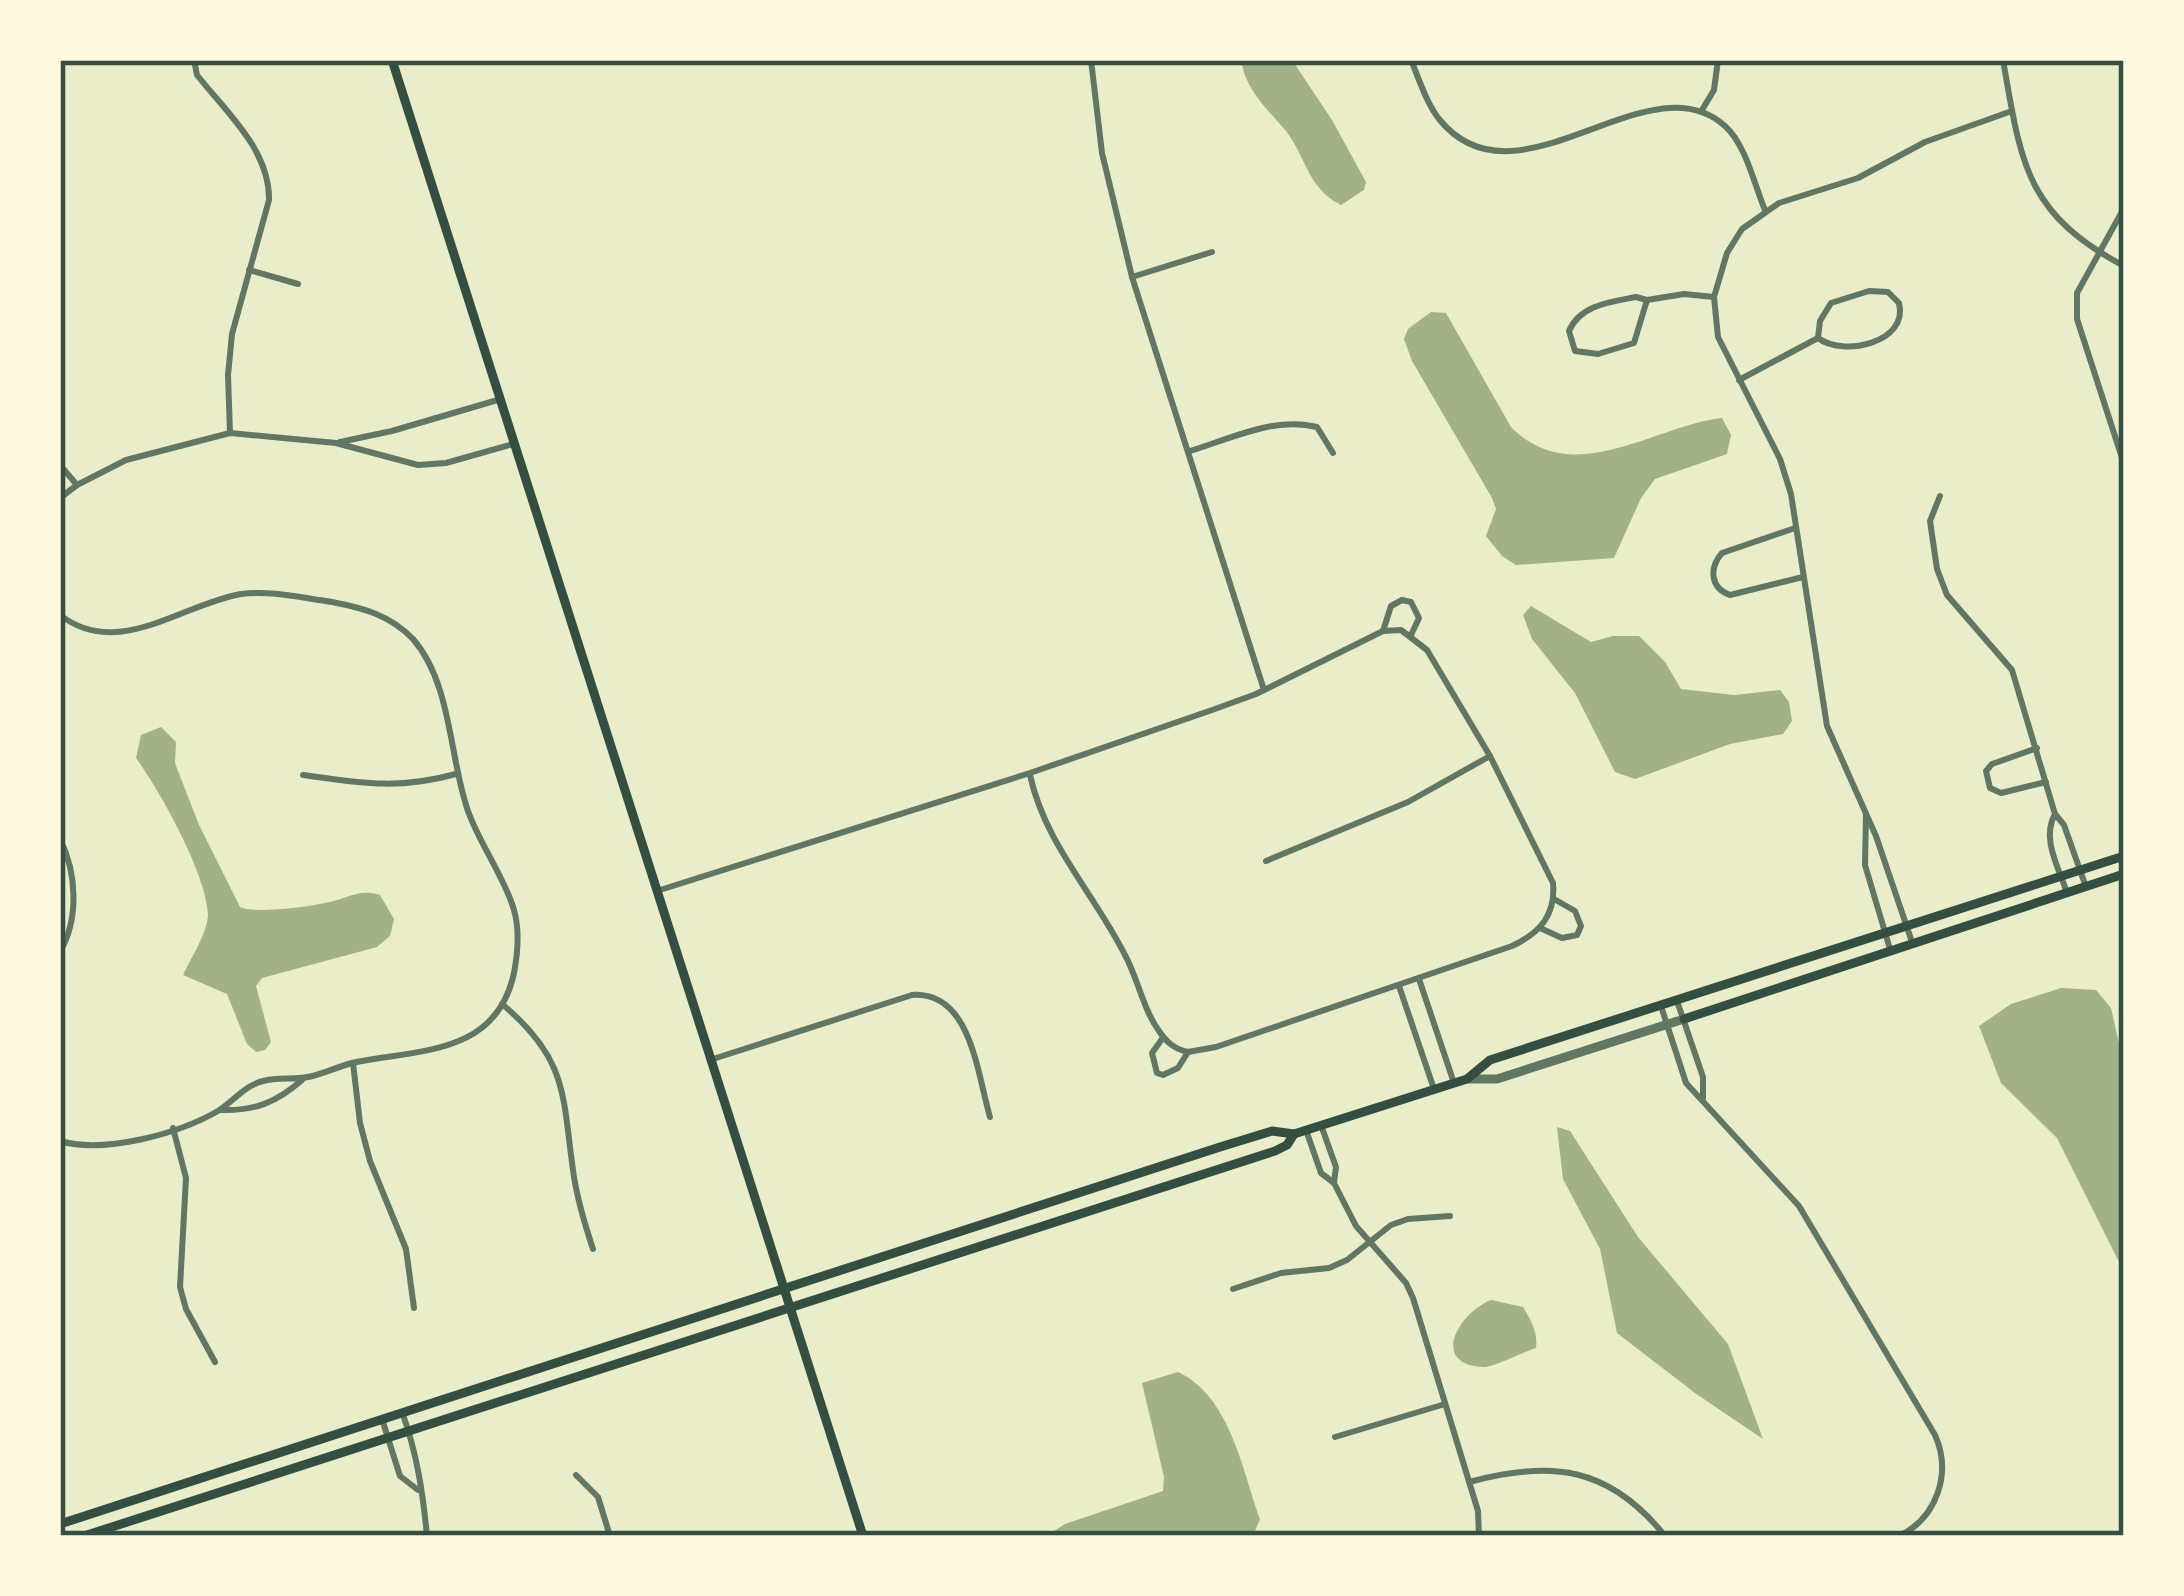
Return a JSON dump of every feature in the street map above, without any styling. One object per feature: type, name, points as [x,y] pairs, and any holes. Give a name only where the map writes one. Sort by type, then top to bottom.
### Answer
[{"type":"main road","points":[[392,60],[863,1536]]},
{"type":"main road","points":[[60,1524],[1272,1131],[1300,1132],[1454,1083],[1490,1060],[2124,856]]},
{"type":"main road","points":[[1684,1019],[2124,874]]},
{"type":"main road","points":[[83,1536],[1275,1151],[1300,1132]]},
{"type":"street","points":[[194,60],[197,75],[264,161],[268,200],[232,334],[230,433]]},
{"type":"street","points":[[1091,60],[1102,153],[1132,277],[1264,690]]},
{"type":"street","points":[[1411,60],[1439,118],[1460,138],[1502,152],[1531,148],[1659,110],[1690,106],[1702,110],[1736,139],[1765,210]]},
{"type":"street","points":[[1702,110],[1714,90],[1718,60]]},
{"type":"street","points":[[2003,60],[2009,112],[2023,164],[2050,210],[2065,227],[2124,266]]},
{"type":"street","points":[[1912,942],[1866,810],[1827,726],[1791,494],[1780,459],[1718,337],[1714,297],[1726,253],[1742,229],[1765,210],[1858,178],[1925,142],[2009,112]]},
{"type":"street","points":[[2124,208],[2077,292],[2077,319],[2124,464]]},
{"type":"street","points":[[1132,277],[1212,252]]},
{"type":"street","points":[[249,270],[298,284]]},
{"type":"street","points":[[1739,380],[1818,338],[1825,312],[1838,300],[1877,290],[1888,292],[1899,303],[1900,322],[1885,336],[1846,347],[1834,347],[1818,338]]},
{"type":"street","points":[[1647,300],[1634,343],[1598,354],[1575,351],[1569,331],[1586,310],[1636,297],[1714,297]]},
{"type":"street","points":[[336,443],[502,399]]},
{"type":"street","points":[[1190,451],[1280,424],[1304,424],[1318,427],[1333,453]]},
{"type":"street","points":[[60,498],[77,484],[126,460],[230,433],[336,443],[418,465],[446,464],[517,443]]},
{"type":"street","points":[[60,465],[77,484]]},
{"type":"street","points":[[1940,496],[1930,520],[1937,569],[1947,595],[2012,670],[2055,814],[2065,825],[2086,887]]},
{"type":"street","points":[[1795,528],[1722,553],[1712,573],[1715,585],[1730,595],[1803,577]]},
{"type":"street","points":[[60,615],[98,630],[128,632],[206,603],[274,593],[364,608],[391,620],[432,667],[456,774],[470,818],[513,906],[518,950],[502,1004],[484,1025],[458,1043],[416,1055],[353,1063],[305,1078],[261,1081],[218,1110],[148,1138],[109,1146],[60,1142]]},
{"type":"street","points":[[1383,631],[1391,606],[1402,600],[1411,602],[1419,617],[1412,635]]},
{"type":"street","points":[[660,890],[1030,773],[1264,690],[1383,631],[1401,630],[1427,650],[1490,756],[1553,883],[1553,899],[1540,928],[1512,946],[1216,1047],[1188,1052],[1176,1049],[1154,1026],[1124,952],[1054,842],[1035,800],[1030,773]]},
{"type":"street","points":[[2037,748],[1992,764],[1986,780],[2001,793],[2046,782]]},
{"type":"street","points":[[1266,861],[1408,802],[1490,756]]},
{"type":"street","points":[[302,775],[379,786],[417,785],[456,774]]},
{"type":"street","points":[[1866,810],[1865,865],[1891,950]]},
{"type":"street","points":[[2055,814],[2048,827],[2067,893]]},
{"type":"street","points":[[60,839],[74,885],[72,914],[60,952]]},
{"type":"street","points":[[1540,928],[1562,938],[1577,935],[1580,918],[1553,899]]},
{"type":"street","points":[[1419,980],[1454,1083]]},
{"type":"street","points":[[1399,986],[1434,1089]]},
{"type":"street","points":[[713,1059],[912,995],[928,994],[943,999],[957,1014],[990,1117]]},
{"type":"street","points":[[1677,1001],[1702,1077],[1703,1101]]},
{"type":"street","points":[[502,1004],[529,1026],[560,1078],[580,1208],[593,1250]]},
{"type":"street","points":[[1661,1006],[1686,1083],[1799,1206],[1941,1449],[1942,1483],[1918,1526],[1900,1536]]},
{"type":"street","points":[[1467,1078],[1497,1079],[1684,1019]]},
{"type":"street","points":[[1163,1037],[1151,1054],[1157,1072],[1163,1075],[1178,1068],[1188,1052]]},
{"type":"street","points":[[1679,1060],[1696,1055]]},
{"type":"street","points":[[353,1063],[360,1123],[370,1161],[406,1249],[414,1308]]},
{"type":"street","points":[[218,1110],[246,1111],[265,1105],[305,1078]]},
{"type":"street","points":[[1322,1125],[1336,1167],[1334,1184]]},
{"type":"street","points":[[173,1128],[186,1178],[180,1287],[186,1309],[215,1362]]},
{"type":"street","points":[[1300,1132],[1367,1242],[1406,1282],[1478,1511],[1479,1536]]},
{"type":"street","points":[[1021,1212],[1026,1229]]},
{"type":"street","points":[[1233,1289],[1281,1273],[1329,1268],[1347,1260],[1391,1225],[1450,1216]]},
{"type":"street","points":[[1335,1437],[1445,1404]]},
{"type":"street","points":[[403,1412],[419,1468],[427,1536]]},
{"type":"street","points":[[382,1419],[400,1476],[418,1490]]},
{"type":"street","points":[[1469,1482],[1514,1470],[1559,1469],[1579,1474],[1626,1495],[1665,1536]]},
{"type":"street","points":[[576,1475],[598,1496],[610,1536]]},
{"type":"shaded area","points":[[1241,60],[1292,60],[1332,120],[1366,182],[1364,190],[1341,205],[1321,190],[1293,141],[1252,90]]},
{"type":"shaded area","points":[[1431,312],[1446,313],[1511,427],[1535,445],[1560,453],[1587,454],[1722,418],[1731,435],[1727,454],[1655,479],[1641,498],[1614,558],[1516,565],[1486,536],[1496,509],[1492,498],[1412,361],[1404,339],[1408,329]]},
{"type":"shaded area","points":[[1531,606],[1591,642],[1639,636],[1665,662],[1681,689],[1734,695],[1780,690],[1789,702],[1792,721],[1783,734],[1730,744],[1635,779],[1615,772],[1575,693],[1532,639],[1523,615]]},
{"type":"shaded area","points":[[161,727],[176,742],[175,763],[199,825],[240,907],[294,908],[372,893],[380,895],[394,919],[390,936],[377,947],[262,978],[256,986],[271,1042],[265,1050],[256,1052],[247,1044],[227,994],[183,975],[208,914],[191,855],[136,758],[141,735]]},
{"type":"shaded area","points":[[2061,988],[2096,990],[2111,1008],[2124,1066],[2124,1272],[2057,1138],[2001,1083],[1979,1026],[2011,1004]]},
{"type":"shaded area","points":[[1557,1127],[1570,1131],[1638,1237],[1728,1344],[1763,1439],[1617,1333],[1600,1249],[1563,1179]]},
{"type":"shaded area","points":[[1491,1300],[1523,1307],[1535,1331],[1536,1348],[1489,1366],[1467,1364],[1457,1358],[1454,1338],[1468,1316]]},
{"type":"shaded area","points":[[1178,1372],[1210,1398],[1232,1436],[1260,1519],[1253,1536],[1046,1536],[1065,1524],[1163,1491],[1164,1477],[1142,1383]]}]
